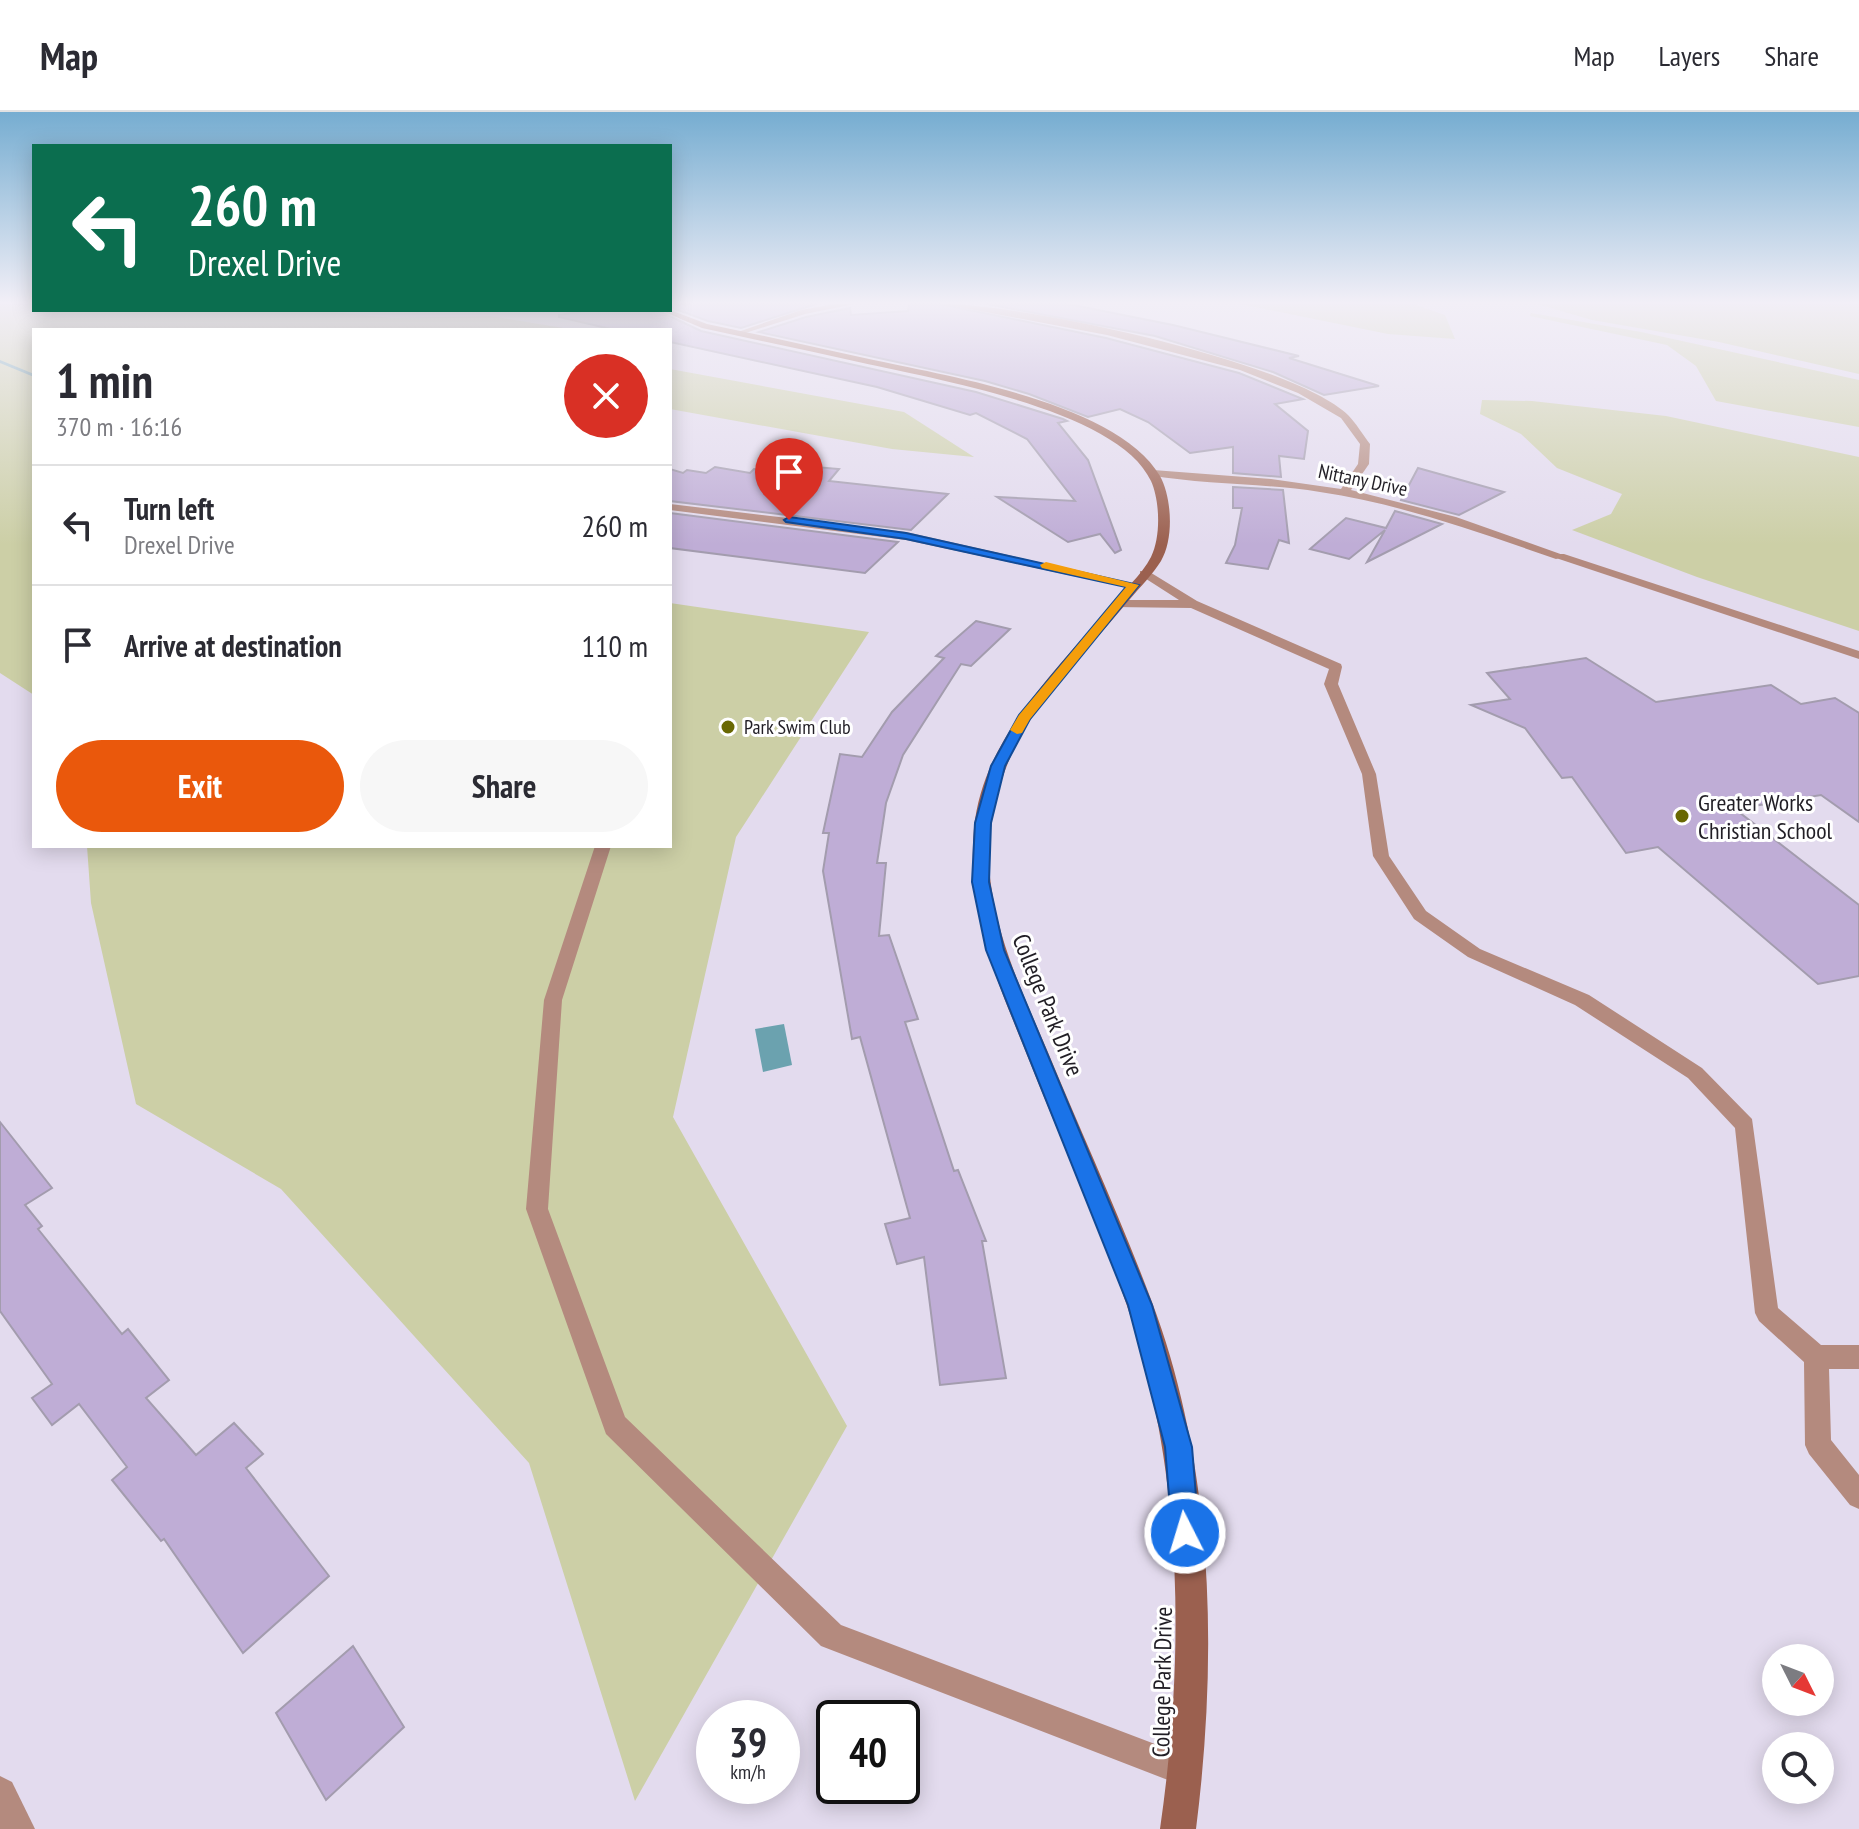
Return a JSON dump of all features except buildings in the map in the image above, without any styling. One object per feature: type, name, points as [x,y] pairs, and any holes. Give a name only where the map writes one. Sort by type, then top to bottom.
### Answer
[{"type":"street","points":[[965,384],[1013,395],[1092,427],[1130,450],[1153,473]]},
{"type":"street","points":[[1284,384],[1308,393],[1349,419],[1365,446],[1365,462],[1344,492]]},
{"type":"street","name":"Nittany Drive","points":[[1153,473],[1263,480],[1344,492],[1439,516],[1560,556]]},
{"type":"street","name":"College Park Drive","points":[[1153,473],[1163,498],[1165,528],[1157,558],[1024,718],[998,766],[983,823],[981,882],[995,950],[1140,1305],[1179,1447],[1192,1618],[1186,1771],[1178,1829]]},
{"type":"street","points":[[672,507],[906,536],[1139,579]]},
{"type":"street","points":[[0,1794],[17,1829]]},
{"type":"lane","points":[[1560,556],[1859,655]]},
{"type":"lane","points":[[1139,579],[1336,667],[1331,684],[1369,774],[1381,856],[1420,915],[1474,953],[1582,1000],[1695,1073],[1745,1125],[1767,1313],[1816,1357],[1859,1357]]},
{"type":"lane","points":[[1118,604],[1193,604]]},
{"type":"lane","points":[[602,848],[553,1000],[537,1209],[615,1425],[831,1636],[1186,1771]]},
{"type":"lane","points":[[1816,1357],[1818,1445],[1859,1496]]},
{"type":"green space","points":[[0,384],[32,384],[32,694],[0,673]]},
{"type":"green space","points":[[672,384],[752,384],[904,412],[974,457],[892,449],[672,409]]},
{"type":"green space","points":[[1706,384],[1859,384],[1859,427],[1716,401]]},
{"type":"green space","points":[[1482,400],[1532,401],[1666,416],[1859,457],[1859,631],[1697,577],[1572,530],[1611,514],[1622,494],[1557,468],[1521,434],[1480,414]]},
{"type":"green space","points":[[672,603],[869,632],[736,837],[673,1117],[847,1426],[635,1801],[529,1463],[281,1189],[136,1104],[91,903],[87,848],[672,848]]},
{"type":"water","points":[[784,1024],[792,1065],[763,1072],[755,1029]]},
{"type":"slow traffic","points":[[1017,730],[1134,585],[1046,565]]},
{"type":"place","name":"Park Swim Club","points":[[728,727]]},
{"type":"place","name":"Greater Works Christian School","points":[[1682,816]]},
{"type":"route","points":[[789,520],[906,536],[1134,585],[1024,718],[998,766],[983,823],[981,882],[995,950],[1140,1305],[1179,1447],[1185,1533]]}]
